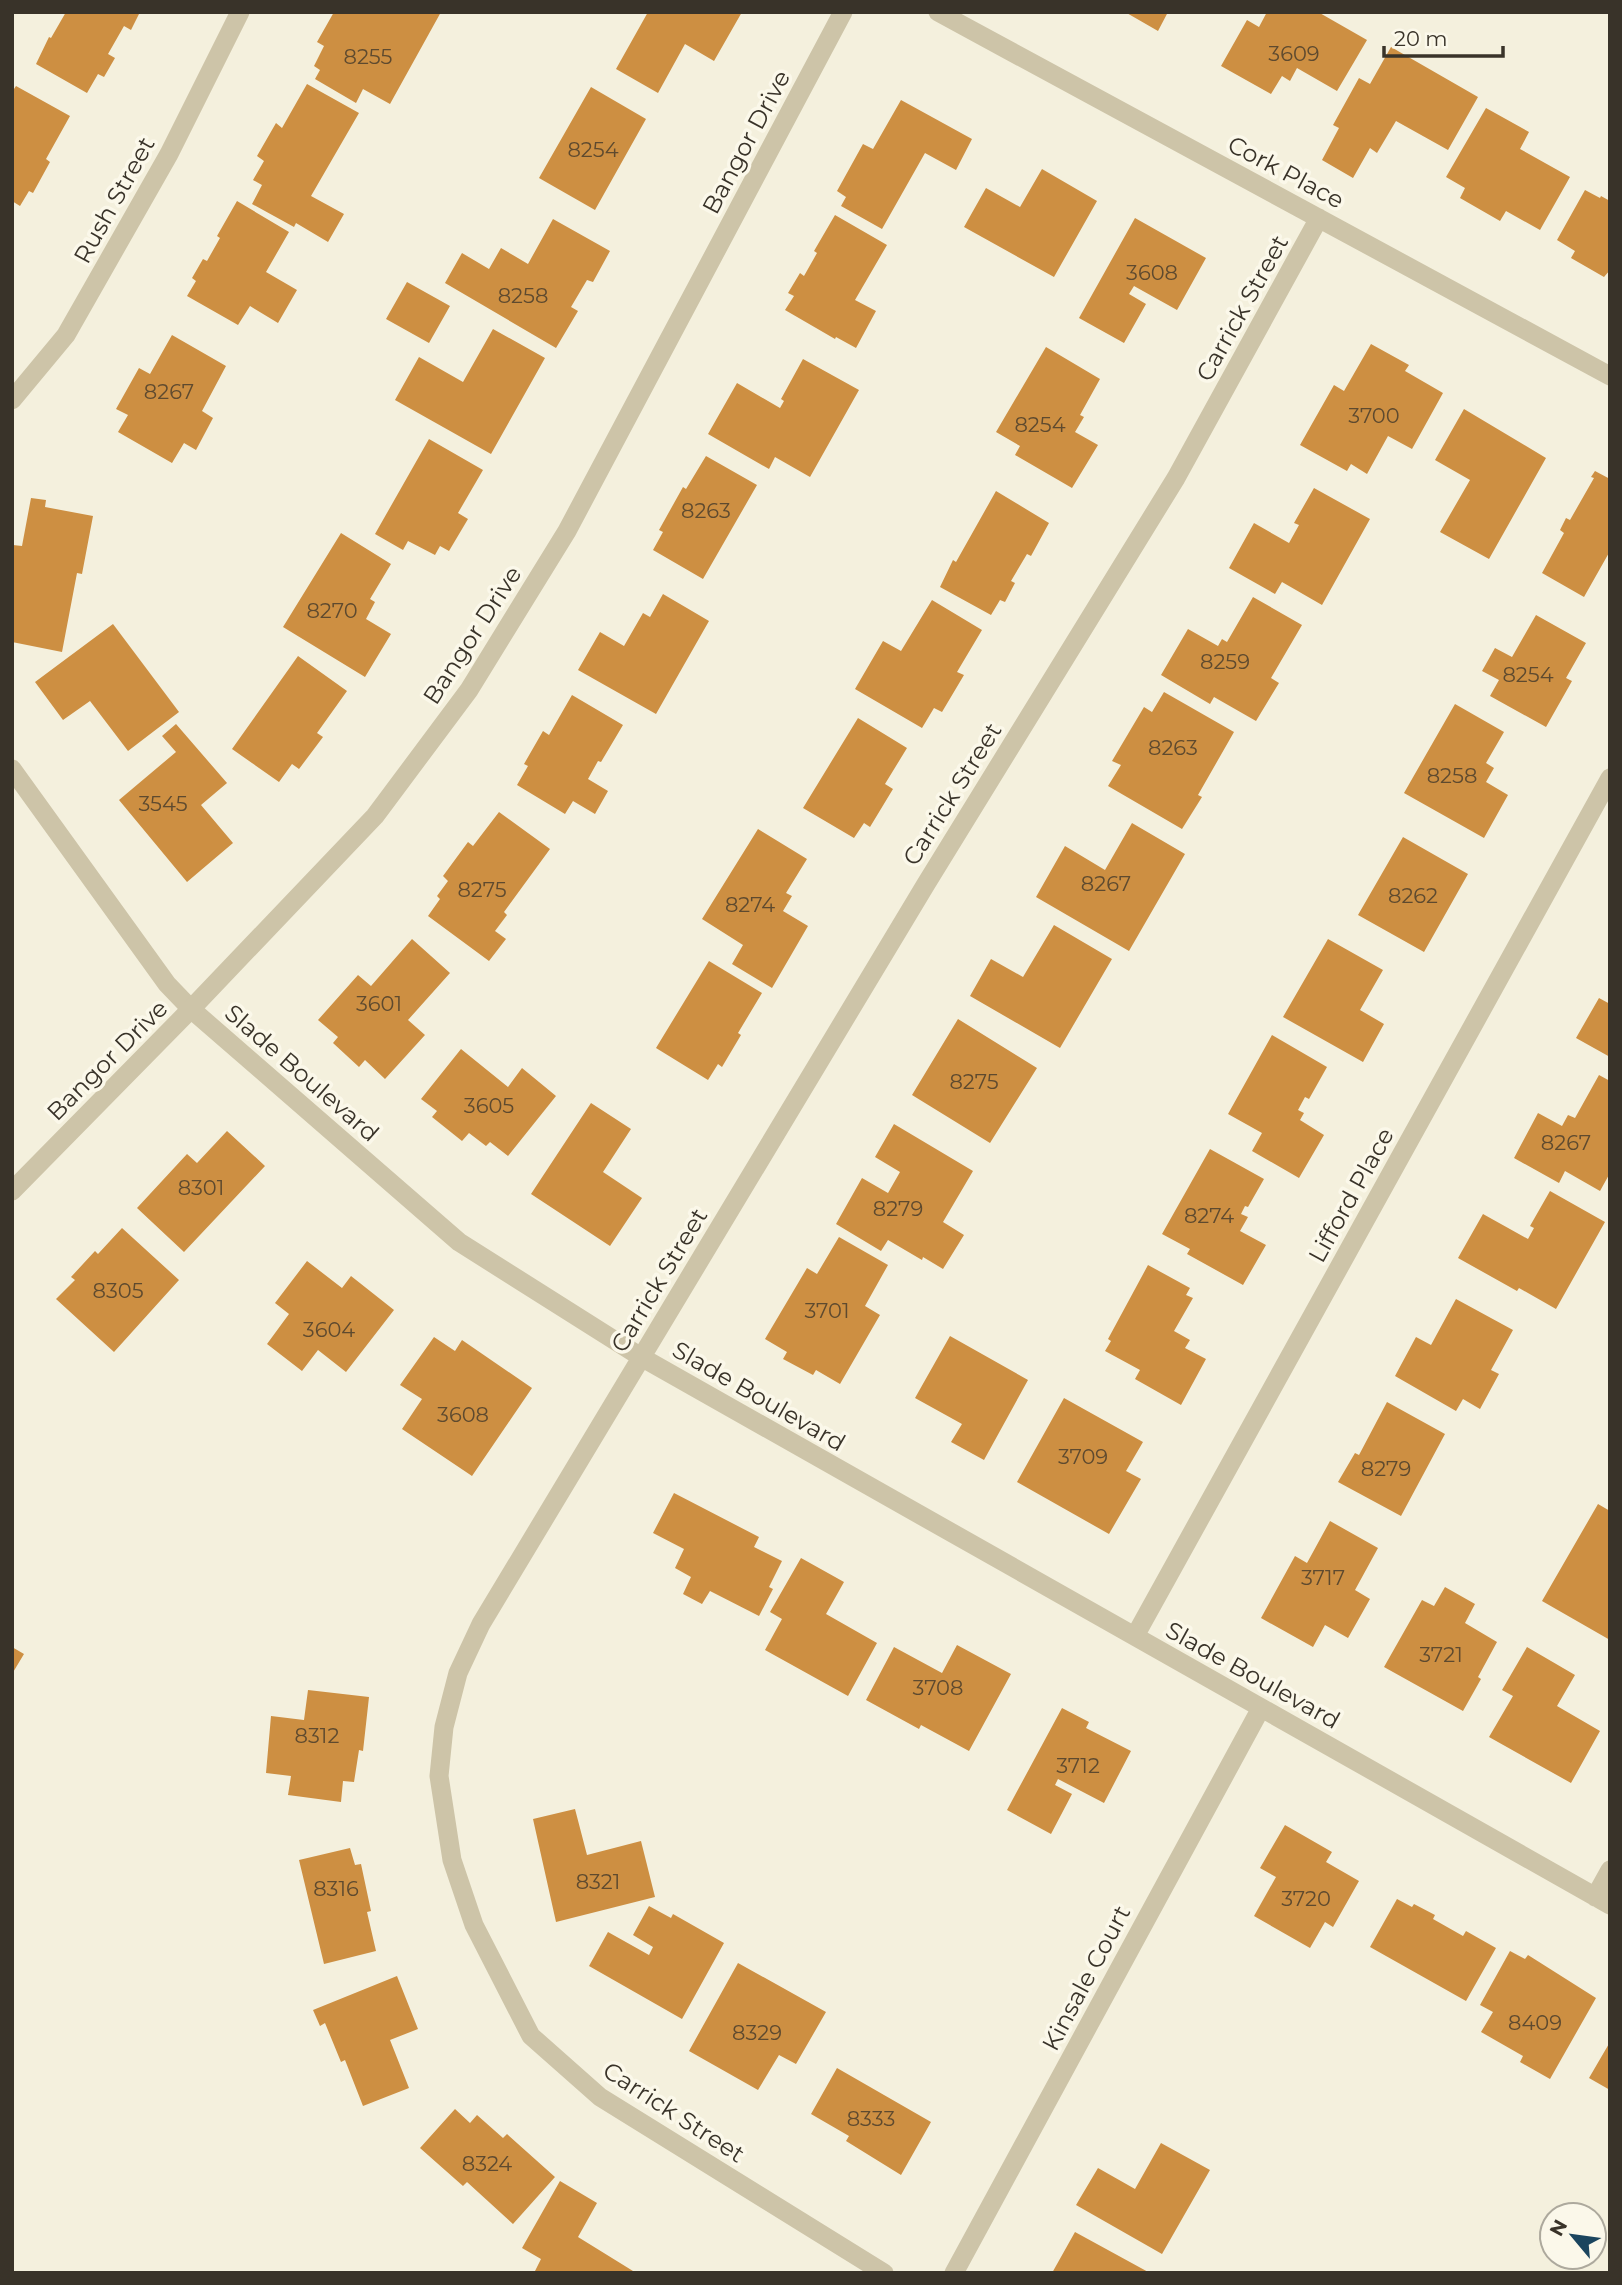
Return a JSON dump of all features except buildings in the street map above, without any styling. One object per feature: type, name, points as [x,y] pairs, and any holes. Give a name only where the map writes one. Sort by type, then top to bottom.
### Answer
[{"type":"street","name":"Rush Street","points":[[12,400],[66,335],[169,153],[240,12]]},
{"type":"street","name":"Bangor Drive","points":[[12,1191],[375,816],[469,690],[567,531],[843,12]]},
{"type":"street","name":"Cork Place","points":[[938,12],[1610,376]]},
{"type":"street","name":"Carrick Street","points":[[884,2273],[600,2097],[531,2036],[474,1925],[452,1860],[439,1776],[444,1727],[458,1673],[481,1624],[926,884],[1176,478],[1319,218]]},
{"type":"street","name":"Slade Boulevard","points":[[12,769],[167,984],[191,1009],[459,1242],[641,1357],[1603,1901]]},
{"type":"street","name":"Lifford Place","points":[[1135,1636],[1610,778]]},
{"type":"street","name":"Kinsale Court","points":[[954,2273],[1261,1707]]},
{"type":"street","points":[[1603,1901],[1610,1870]]}]
